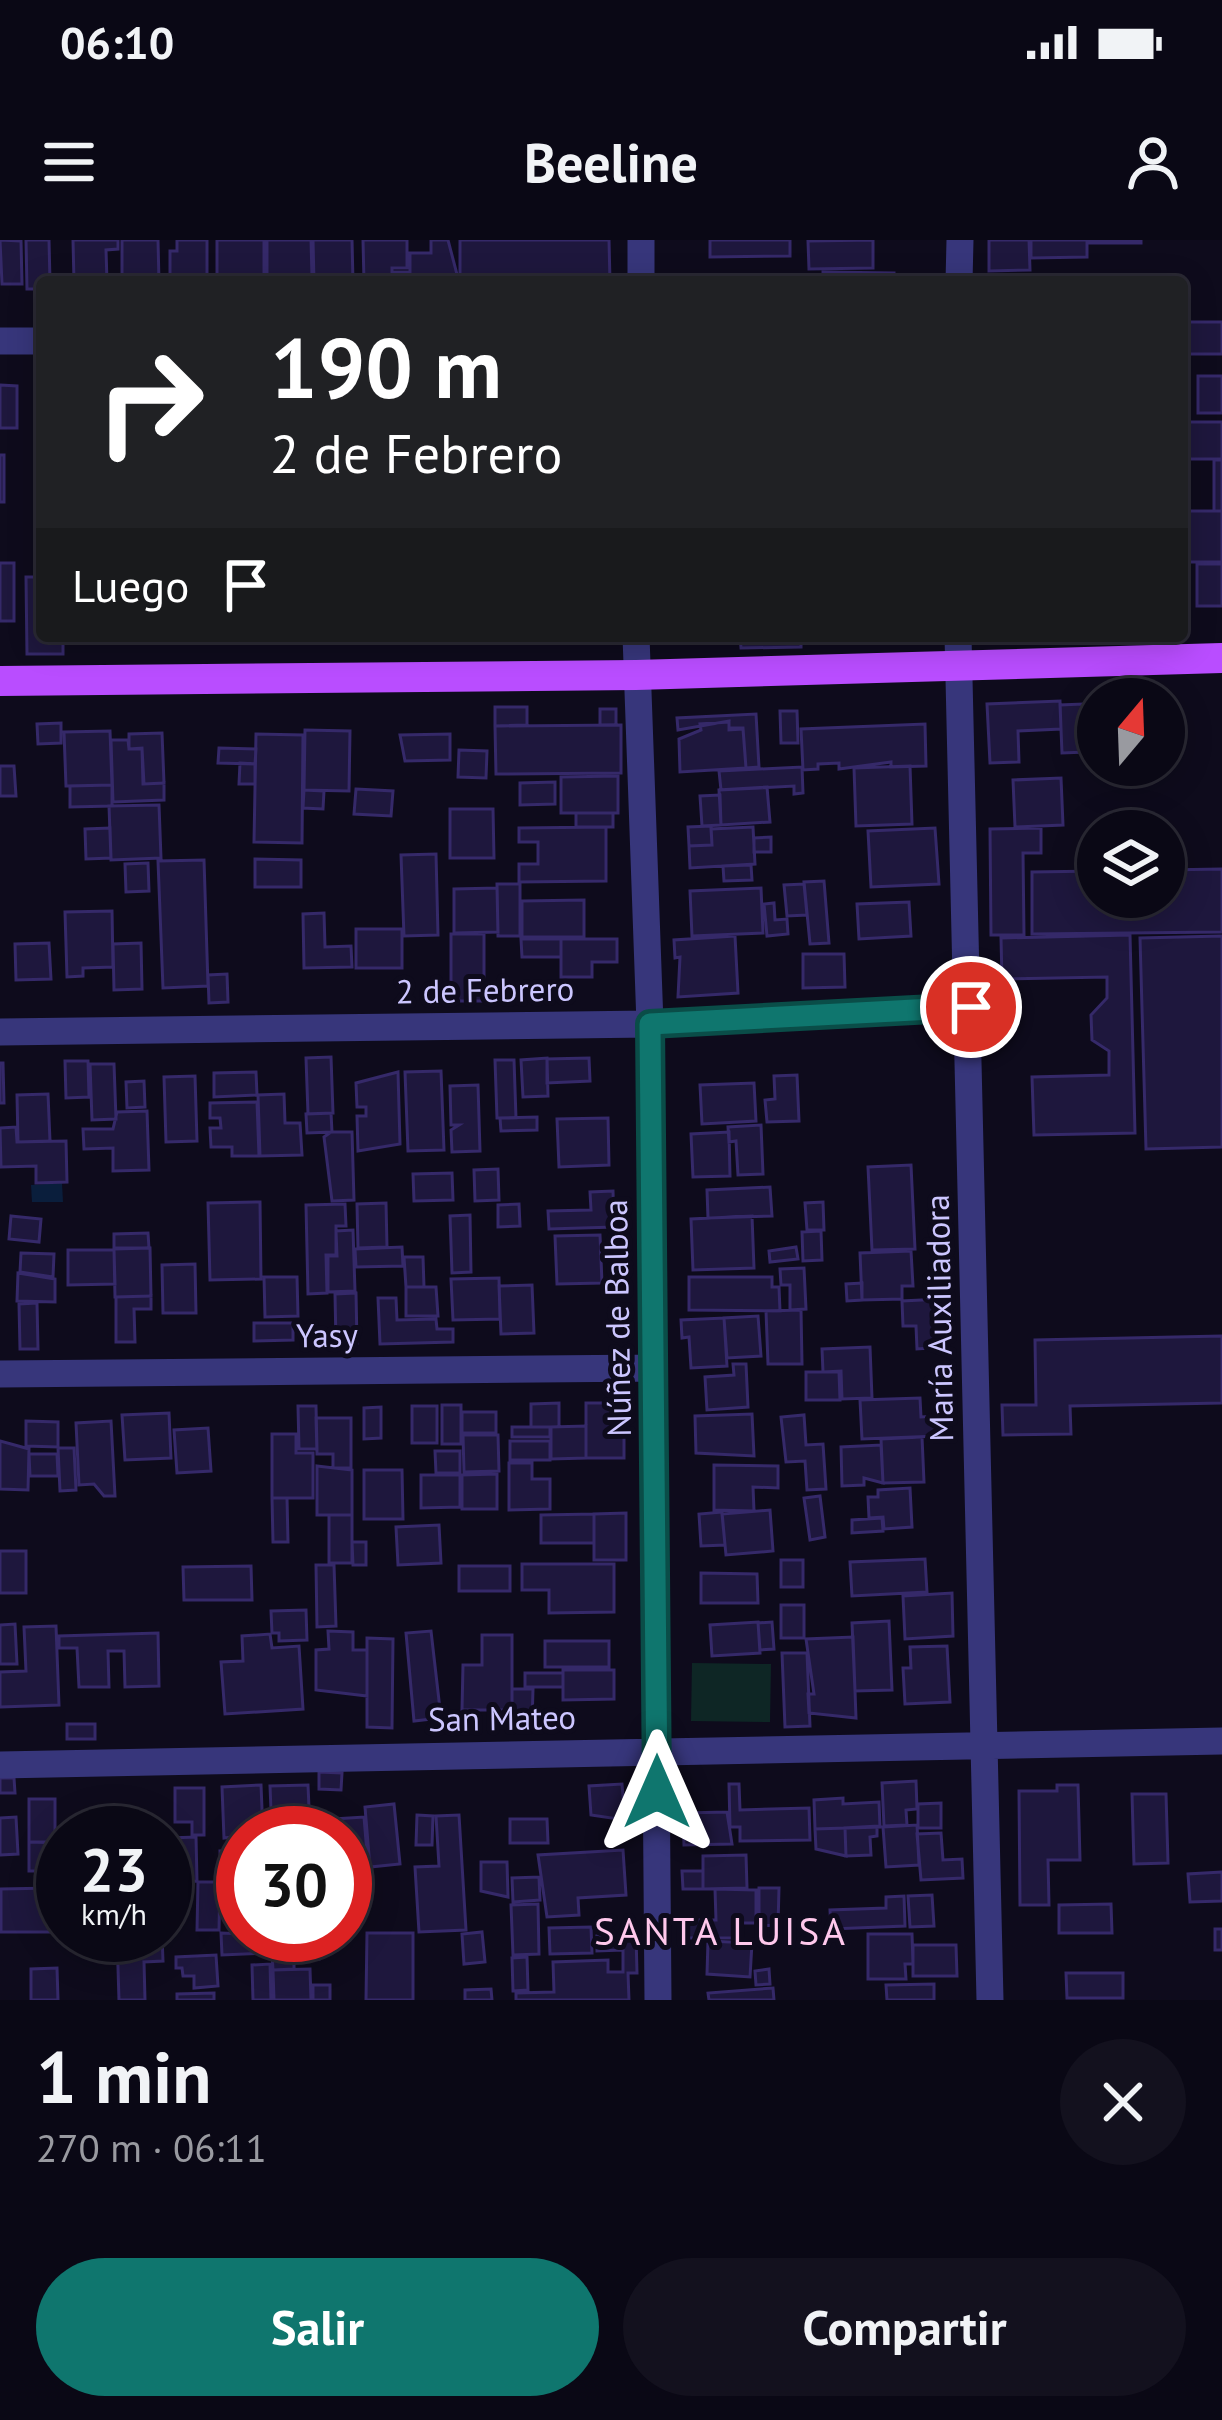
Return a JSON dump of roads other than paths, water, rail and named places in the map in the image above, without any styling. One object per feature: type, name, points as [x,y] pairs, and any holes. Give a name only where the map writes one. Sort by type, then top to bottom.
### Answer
[{"type":"main road","points":[[0,681],[636,676],[958,652],[1222,658]]},
{"type":"street","points":[[641,240],[641,276]]},
{"type":"street","points":[[959,240],[959,276]]},
{"type":"street","points":[[0,341],[36,340]]},
{"type":"street","name":"Núñez de Balboa","points":[[637,642],[650,1024],[658,2000]]},
{"type":"street","name":"María Auxiliadora","points":[[958,652],[971,1007],[981,1743],[990,2000]]},
{"type":"street","name":"2 de Febrero","points":[[0,1032],[650,1024],[971,1007]]},
{"type":"street","name":"Yasy","points":[[0,1374],[654,1368]]},
{"type":"street","name":"San Mateo","points":[[0,1765],[1222,1741]]},
{"type":"water","points":[[62,1183],[63,1202],[32,1202],[31,1185]]},
{"type":"district","name":"SANTA LUISA","points":[[721,1931]]}]
